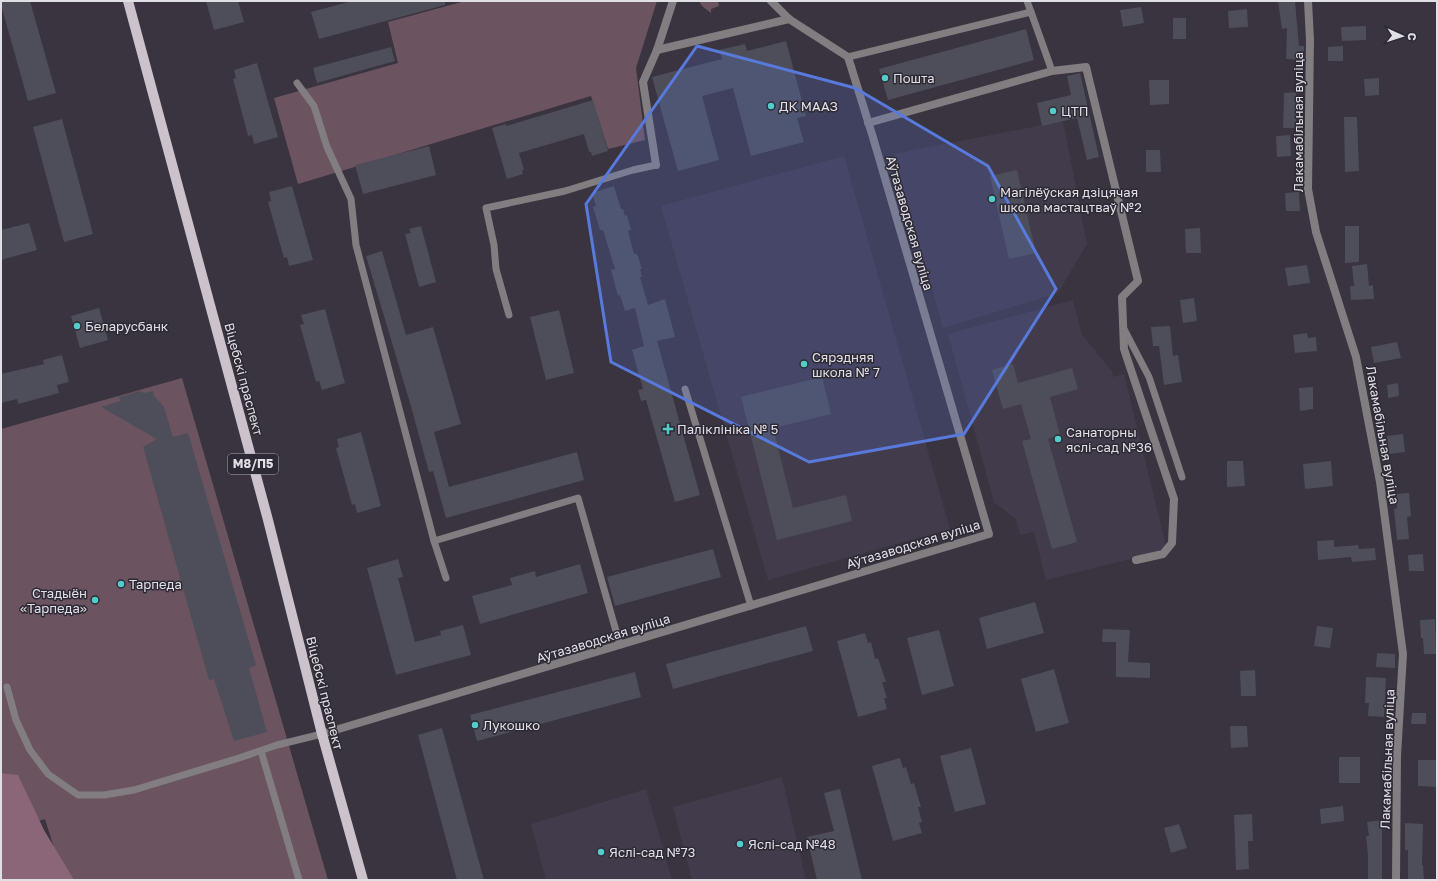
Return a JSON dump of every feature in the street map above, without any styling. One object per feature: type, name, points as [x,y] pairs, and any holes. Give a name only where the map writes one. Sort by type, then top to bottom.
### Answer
[{"type":"main road","name":"Віцебскі праспект","points":[[128,1],[266,512],[322,734],[363,880]]},
{"type":"street","points":[[656,165],[643,82],[657,50],[673,1]]},
{"type":"street","points":[[771,1],[789,19],[848,57]]},
{"type":"street","name":"Лакамабільная вуліца","points":[[1308,1],[1310,40],[1308,189],[1316,232],[1358,365],[1380,482],[1403,654],[1397,756],[1396,880]]},
{"type":"street","points":[[657,50],[789,19]]},
{"type":"street","name":"Аўтазаводская вуліца","points":[[322,734],[989,534],[848,57]]},
{"type":"street","points":[[868,123],[1052,71],[1086,67],[1138,281],[1122,297],[1124,349],[1174,499],[1172,543],[1163,554],[1136,560]]},
{"type":"lane","points":[[1027,1],[1052,71]]},
{"type":"lane","points":[[848,57],[1031,12]]},
{"type":"lane","points":[[296,83],[314,106],[327,147],[351,199],[356,245],[434,541],[446,578]]},
{"type":"lane","points":[[509,315],[496,269],[494,245],[486,208],[565,191],[633,170],[656,165]]},
{"type":"lane","points":[[1123,327],[1149,377],[1182,477]]},
{"type":"lane","points":[[685,389],[751,606]]},
{"type":"lane","points":[[434,541],[578,498],[620,645]]},
{"type":"lane","points":[[6,687],[16,720],[30,750],[48,774],[78,795],[104,795],[134,790],[277,745],[322,734]]},
{"type":"lane","points":[[261,750],[299,880]]},
{"type":"highlighted area","points":[[697,46],[855,88],[988,166],[1056,289],[964,434],[809,462],[611,362],[586,204]]},
{"type":"shaded area","points":[[465,1],[657,1],[636,68],[645,140],[608,149],[591,96],[298,184],[274,98],[398,63],[388,22]]},
{"type":"shaded area","points":[[699,1],[718,1],[719,6],[711,9],[711,13],[702,6]]},
{"type":"shaded area","name":"Магілёўская дзіцячая школа мастацтваў №2","points":[[1063,121],[1087,244],[1058,293],[943,328],[894,154]]},
{"type":"shaded area","name":"Сярэдняя школа № 7","points":[[844,156],[950,529],[768,580],[661,206]]},
{"type":"shaded area","name":"Санаторны яслі-сад №36","points":[[1073,300],[1082,335],[1112,371],[1113,377],[1124,374],[1167,550],[1046,580],[1034,532],[1020,535],[1016,519],[994,502],[948,334]]},
{"type":"shaded area","name":"Тарпеда","points":[[182,378],[328,880],[64,880],[45,819],[1,833],[1,429]]},
{"type":"shaded area","points":[[1,773],[18,775],[44,830],[74,880],[1,880]]},
{"type":"shaded area","name":"Яслі-сад №48","points":[[782,777],[806,880],[692,880],[673,807]]},
{"type":"shaded area","name":"Яслі-сад №73","points":[[646,789],[672,880],[546,880],[531,824]]},
{"type":"building","points":[[1,1],[30,1],[56,93],[28,101]]},
{"type":"building","points":[[206,1],[238,1],[244,22],[214,30]]},
{"type":"building","points":[[352,1],[445,1],[445,5],[319,39],[311,12]]},
{"type":"building","points":[[1278,1],[1295,1],[1299,46],[1304,46],[1304,60],[1286,59],[1287,28],[1282,29]]},
{"type":"building","points":[[1141,7],[1144,23],[1123,27],[1120,10]]},
{"type":"building","points":[[1247,9],[1248,27],[1229,28],[1228,11]]},
{"type":"building","points":[[1173,18],[1186,18],[1186,39],[1173,39]]},
{"type":"building","points":[[1366,26],[1366,40],[1342,41],[1341,27]]},
{"type":"building","points":[[1026,29],[1034,60],[888,100],[879,69]]},
{"type":"building","name":"ДК МААЗ","points":[[786,41],[806,116],[797,118],[804,142],[751,156],[733,88],[702,96],[719,160],[678,171],[652,77],[722,59],[719,50],[745,44],[747,51]]},
{"type":"building","points":[[1343,46],[1343,61],[1328,61],[1328,47]]},
{"type":"building","points":[[391,47],[395,61],[317,83],[313,68]]},
{"type":"building","points":[[257,63],[278,137],[254,144],[252,135],[248,136],[233,79],[236,78],[234,70]]},
{"type":"building","points":[[1080,73],[1099,157],[1087,160],[1077,118],[1042,126],[1037,103],[1071,95],[1067,76]]},
{"type":"building","points":[[1379,78],[1379,95],[1365,96],[1364,79]]},
{"type":"building","points":[[1149,80],[1169,80],[1169,104],[1150,105]]},
{"type":"building","points":[[1296,92],[1296,128],[1283,128],[1284,93]]},
{"type":"building","points":[[593,100],[608,151],[592,156],[591,152],[589,152],[584,134],[519,153],[524,170],[522,170],[523,174],[507,179],[492,128],[506,124],[506,126]]},
{"type":"building","points":[[1344,117],[1357,117],[1359,171],[1345,172]]},
{"type":"building","points":[[62,119],[93,234],[64,242],[33,127]]},
{"type":"building","points":[[1290,135],[1291,156],[1277,157],[1276,136]]},
{"type":"building","points":[[429,146],[436,175],[363,194],[355,165]]},
{"type":"building","points":[[1146,150],[1160,150],[1161,172],[1146,172]]},
{"type":"building","points":[[1017,170],[1036,253],[1009,259],[990,176]]},
{"type":"building","points":[[292,186],[313,260],[289,266],[287,257],[284,258],[268,202],[271,201],[269,192]]},
{"type":"building","points":[[614,186],[621,209],[623,209],[625,216],[627,215],[631,230],[628,231],[634,254],[637,254],[642,269],[640,269],[642,277],[640,277],[648,305],[665,299],[675,337],[657,341],[700,495],[675,502],[646,400],[641,401],[638,390],[643,389],[632,350],[644,346],[635,308],[625,311],[620,295],[618,296],[611,270],[615,269],[603,230],[600,230],[593,207],[596,206],[592,193]]},
{"type":"building","points":[[1299,192],[1300,211],[1286,211],[1285,193]]},
{"type":"building","points":[[29,223],[37,250],[1,260],[1,230]]},
{"type":"building","points":[[421,226],[436,282],[419,287],[405,234],[411,233],[409,229]]},
{"type":"building","points":[[1345,226],[1359,226],[1359,262],[1345,263]]},
{"type":"building","points":[[1200,228],[1201,253],[1186,253],[1185,229]]},
{"type":"building","points":[[382,251],[406,335],[433,327],[461,424],[434,432],[449,487],[577,452],[584,480],[446,518],[433,471],[429,472],[366,256]]},
{"type":"building","points":[[1367,264],[1369,286],[1373,285],[1374,299],[1351,300],[1350,286],[1354,286],[1352,266]]},
{"type":"building","points":[[1307,265],[1310,283],[1288,286],[1285,268]]},
{"type":"building","points":[[1194,298],[1197,321],[1183,323],[1180,300]]},
{"type":"building","points":[[99,308],[108,340],[80,348],[71,316]]},
{"type":"building","points":[[325,309],[345,383],[322,390],[319,381],[316,382],[300,325],[304,324],[301,315]]},
{"type":"building","points":[[559,310],[574,373],[546,380],[530,317]]},
{"type":"building","points":[[1170,326],[1173,356],[1178,355],[1182,382],[1164,385],[1159,346],[1153,346],[1151,327]]},
{"type":"building","points":[[1307,333],[1308,338],[1316,337],[1317,351],[1295,353],[1293,335]]},
{"type":"building","points":[[1397,342],[1401,358],[1374,363],[1371,347]]},
{"type":"building","points":[[62,355],[69,382],[57,385],[59,393],[18,404],[17,399],[1,403],[1,374],[44,364],[43,360]]},
{"type":"building","points":[[1013,364],[1018,383],[1072,368],[1078,389],[1050,397],[1060,435],[1048,439],[1077,542],[1052,549],[1022,441],[1031,439],[1021,404],[1003,409],[992,370]]},
{"type":"building","points":[[822,377],[831,414],[773,428],[793,508],[846,495],[852,521],[777,540],[741,397]]},
{"type":"building","points":[[1398,383],[1399,396],[1388,398],[1387,385]]},
{"type":"building","points":[[1313,387],[1313,409],[1300,411],[1299,388]]},
{"type":"building","points":[[139,391],[144,393],[153,391],[154,396],[164,407],[173,437],[188,433],[256,665],[249,668],[267,732],[234,741],[214,679],[209,680],[143,447],[157,439],[101,407],[120,401],[119,397]]},
{"type":"building","points":[[361,432],[381,506],[357,513],[355,504],[352,505],[336,448],[339,447],[337,439]]},
{"type":"building","points":[[1403,434],[1405,452],[1389,454],[1387,436]]},
{"type":"building","points":[[1227,461],[1243,461],[1245,486],[1227,487]]},
{"type":"building","points":[[1331,461],[1333,486],[1305,489],[1303,464]]},
{"type":"building","points":[[1409,493],[1411,516],[1407,517],[1409,539],[1397,540],[1394,509],[1397,508],[1396,494]]},
{"type":"building","points":[[1334,540],[1334,547],[1358,545],[1359,549],[1375,548],[1376,560],[1352,562],[1351,557],[1318,560],[1317,541]]},
{"type":"building","points":[[713,549],[721,577],[615,606],[607,577]]},
{"type":"building","points":[[1423,554],[1424,571],[1409,571],[1408,555]]},
{"type":"building","points":[[398,559],[403,577],[398,578],[415,642],[441,635],[440,631],[463,625],[471,655],[396,675],[367,568]]},
{"type":"building","points":[[580,564],[588,593],[480,624],[472,596],[512,585],[510,578],[535,571],[536,577]]},
{"type":"building","points":[[1035,602],[1044,633],[987,649],[979,618]]},
{"type":"building","points":[[1435,619],[1436,654],[1424,654],[1420,620]]},
{"type":"building","points":[[806,626],[813,651],[673,689],[666,664]]},
{"type":"building","points":[[1317,626],[1333,628],[1330,648],[1314,646]]},
{"type":"building","points":[[1103,629],[1130,630],[1128,662],[1150,663],[1150,678],[1116,677],[1116,642],[1102,642]]},
{"type":"building","points":[[939,630],[954,686],[922,695],[907,638]]},
{"type":"building","points":[[865,633],[868,643],[871,642],[875,659],[878,658],[886,682],[882,682],[887,698],[884,698],[887,709],[858,717],[837,641]]},
{"type":"building","points":[[1377,653],[1395,654],[1395,668],[1376,667]]},
{"type":"building","points":[[1054,669],[1069,723],[1036,732],[1021,679]]},
{"type":"building","points":[[1255,670],[1256,696],[1241,696],[1240,671]]},
{"type":"building","points":[[635,672],[641,697],[477,741],[470,715]]},
{"type":"building","points":[[1366,677],[1386,678],[1384,717],[1368,716],[1369,703],[1365,703]]},
{"type":"building","points":[[1412,713],[1426,713],[1426,724],[1411,724]]},
{"type":"building","points":[[1230,726],[1247,726],[1248,747],[1231,748]]},
{"type":"building","points":[[442,728],[484,880],[457,880],[418,735]]},
{"type":"building","points":[[971,748],[986,804],[955,812],[940,756]]},
{"type":"building","points":[[1339,757],[1360,757],[1360,783],[1339,783]]},
{"type":"building","points":[[900,758],[903,768],[906,767],[911,784],[914,783],[921,807],[918,807],[922,822],[919,823],[922,833],[893,841],[872,766]]},
{"type":"building","points":[[1418,760],[1437,760],[1437,787],[1418,786]]},
{"type":"building","points":[[840,789],[862,880],[817,880],[807,837],[834,831],[824,793]]},
{"type":"building","points":[[1343,806],[1344,821],[1321,824],[1320,809]]},
{"type":"building","points":[[1252,814],[1253,841],[1248,841],[1249,869],[1236,870],[1234,815]]},
{"type":"building","points":[[1382,820],[1382,880],[1368,880],[1366,836],[1369,836],[1367,822]]},
{"type":"building","points":[[1405,823],[1423,824],[1422,865],[1424,880],[1408,880],[1408,850],[1405,850]]},
{"type":"building","points":[[1179,824],[1187,848],[1171,853],[1164,828]]},
{"type":"place","name":"Пошта","points":[[885,78]]},
{"type":"place","name":"ДК МААЗ","points":[[771,106]]},
{"type":"place","name":"ЦТП","points":[[1053,111]]},
{"type":"place","name":"Магілёўская дзіцячая школа мастацтваў №2","points":[[992,199]]},
{"type":"place","name":"Беларусбанк","points":[[77,326]]},
{"type":"place","name":"Сярэдняя школа № 7","points":[[804,364]]},
{"type":"place","name":"Паліклініка № 5","points":[[668,429]]},
{"type":"place","name":"Санаторны яслі-сад №36","points":[[1058,439]]},
{"type":"place","name":"Тарпеда","points":[[121,584]]},
{"type":"place","name":"Стадыён «Тарпеда»","points":[[95,600]]},
{"type":"place","name":"Лукошко","points":[[475,725]]},
{"type":"place","name":"Яслі-сад №48","points":[[740,844]]},
{"type":"place","name":"Яслі-сад №73","points":[[601,852]]}]
